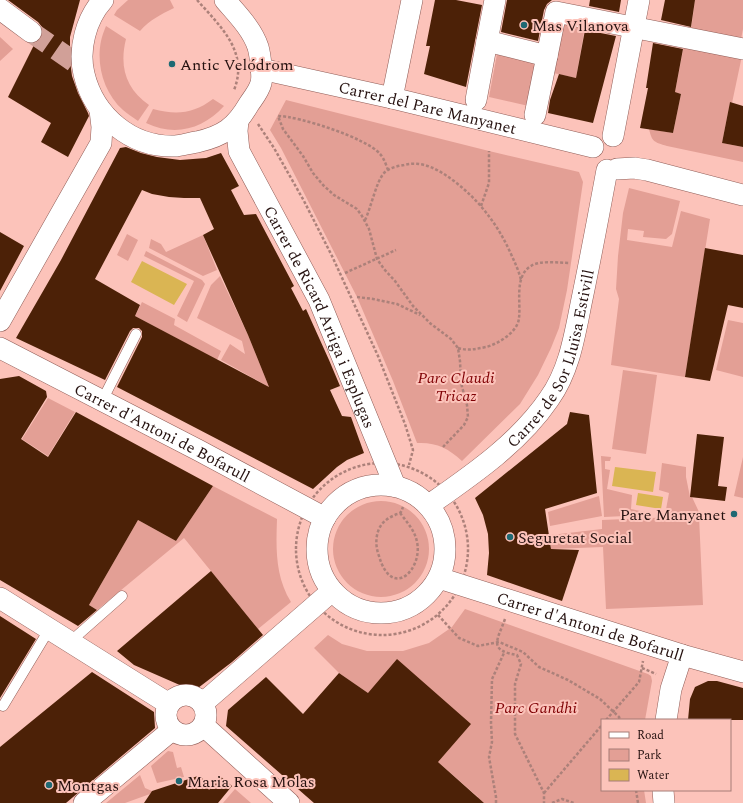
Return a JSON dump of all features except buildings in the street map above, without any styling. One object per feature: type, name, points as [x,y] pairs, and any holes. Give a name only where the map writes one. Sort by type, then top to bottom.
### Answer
[{"type":"street","points":[[103,0],[87,26],[82,54],[86,83],[92,97],[110,122],[127,134],[146,142],[166,146],[187,144],[210,139],[231,128],[241,118],[261,83],[261,69],[258,49],[254,39],[245,24],[225,0]]},
{"type":"street","points":[[392,98],[412,0]]},
{"type":"street","points":[[476,100],[495,0]]},
{"type":"street","points":[[614,136],[639,0]]},
{"type":"street","points":[[535,115],[556,6],[633,28],[743,49]]},
{"type":"street","points":[[0,9],[31,32]]},
{"type":"street","points":[[487,41],[547,56]]},
{"type":"street","name":"Carrer del Pare Manyanet","points":[[261,69],[392,98],[594,147]]},
{"type":"street","points":[[0,321],[101,143],[102,126],[100,110]]},
{"type":"street","name":"Carrer de Ricard Artiga i Esplugas","points":[[241,118],[237,131],[239,151],[319,300],[395,486]]},
{"type":"street","points":[[101,143],[113,135],[127,134]]},
{"type":"street","points":[[617,165],[626,146],[614,136],[599,139],[592,152],[594,162],[602,169],[649,160],[743,182]]},
{"type":"street","points":[[210,139],[222,142],[239,151]]},
{"type":"street","points":[[617,165],[647,170],[743,195]]},
{"type":"street","name":"Carrer de Sor Lluïsa Estivill","points":[[429,505],[475,472],[514,440],[550,399],[562,376],[573,343],[617,165]]},
{"type":"street","name":"Carrer d'Antoni de Bofarull","points":[[0,348],[198,450],[325,518]]},
{"type":"street","points":[[378,484],[402,488],[417,495],[429,505],[441,524],[444,535],[445,557],[439,578],[428,594],[404,610],[384,614],[356,608],[339,598],[322,574],[317,556],[318,536],[325,518],[334,505],[354,490],[378,484]]},
{"type":"street","name":"Carrer d'Antoni de Bofarull","points":[[439,578],[647,644],[743,672]]},
{"type":"street","points":[[203,703],[332,590]]},
{"type":"street","points":[[0,598],[71,641],[169,704]]},
{"type":"street","points":[[666,719],[671,689],[682,654]]},
{"type":"street","points":[[186,694],[203,703],[207,715],[204,726],[189,736],[183,736],[172,730],[169,726],[166,714],[169,704],[174,699],[186,694]]},
{"type":"street","points":[[204,726],[289,803]]},
{"type":"street","points":[[84,803],[172,730]]},
{"type":"street","points":[[663,791],[664,803]]},
{"type":"lane","points":[[102,401],[136,334]]},
{"type":"lane","points":[[71,641],[122,596]]},
{"type":"lane","points":[[3,706],[50,628]]},
{"type":"path","points":[[197,0],[230,41],[236,52],[239,68],[237,82],[232,97],[233,104],[241,118],[259,125],[262,129],[304,201],[332,256],[378,356],[403,418],[413,450],[409,465]]},
{"type":"path","points":[[388,170],[380,153],[358,139],[297,119],[278,116],[283,130],[303,156],[313,174],[334,195],[357,209],[369,229],[377,259],[413,306],[431,324],[451,339],[458,348],[461,383],[467,405],[468,417],[464,425],[443,447]]},
{"type":"path","points":[[481,206],[489,183],[489,151]]},
{"type":"path","points":[[365,221],[379,182],[385,172],[408,164],[417,164],[435,168],[459,185],[481,206],[499,229],[519,272],[521,280]]},
{"type":"path","points":[[345,273],[396,250]]},
{"type":"path","points":[[458,348],[469,350],[494,345],[502,341],[514,328],[519,319],[519,289],[521,280],[527,268],[532,264],[571,263]]},
{"type":"path","points":[[357,297],[373,298],[389,302],[422,316]]},
{"type":"path","points":[[371,464],[386,464],[409,465],[423,470],[437,481],[447,492],[462,519],[467,535],[468,553],[466,570],[461,585],[449,605],[438,615],[423,624],[403,632],[384,634],[362,632],[344,626],[316,605],[305,590],[296,553],[297,537],[306,509],[312,499],[325,486],[342,474],[356,467],[371,464]]},
{"type":"path","points":[[400,513],[413,531],[417,543],[417,555],[410,571],[396,579],[387,574],[384,569],[378,553],[376,539],[379,529],[386,520],[400,513],[403,507]]},
{"type":"path","points":[[511,601],[497,642],[498,648],[504,653],[517,655],[521,664],[516,684],[515,734],[544,793],[544,803]]},
{"type":"path","points":[[438,615],[459,638],[478,646],[499,642],[524,652],[539,667],[568,680],[600,699],[619,719]]},
{"type":"path","points":[[607,719],[639,682],[647,644]]},
{"type":"path","points":[[496,803],[489,757],[492,742],[492,679],[504,653]]},
{"type":"path","points":[[544,793],[601,726]]},
{"type":"path","points":[[636,791],[638,803]]},
{"type":"path","points":[[552,803],[562,799],[574,803]]},
{"type":"green space","points":[[128,0],[170,0],[174,8],[152,20],[140,31],[114,15],[117,10]]},
{"type":"green space","points":[[695,0],[743,0],[743,29],[741,39],[691,30]]},
{"type":"green space","points":[[559,18],[586,21],[576,78],[549,72]]},
{"type":"green space","points":[[106,26],[126,39],[123,59],[126,76],[135,92],[149,105],[138,121],[116,103],[106,87],[101,69],[100,50],[101,39]]},
{"type":"green space","points":[[0,37],[13,49],[0,61]]},
{"type":"green space","points":[[685,40],[743,51],[732,103],[730,102],[722,143],[743,147],[743,162],[667,146],[654,141],[651,137],[649,129],[673,133],[681,94],[675,92]]},
{"type":"green space","points":[[497,54],[542,64],[533,107],[489,97]]},
{"type":"green space","points":[[213,99],[224,106],[216,114],[198,125],[178,130],[157,127],[146,123],[153,109],[169,112],[184,112],[198,108]]},
{"type":"green space","name":"Parc Claudi Tricaz","points":[[286,100],[579,172],[583,182],[567,290],[559,328],[551,348],[538,375],[520,404],[462,461],[447,449],[436,445],[417,443],[393,381],[357,297],[281,148],[270,130]]},
{"type":"green space","points":[[629,188],[680,201],[672,234],[666,239],[643,237],[644,231],[628,229],[627,240],[672,247],[681,211],[710,219],[685,377],[611,365],[619,299],[616,289],[618,256],[623,213]]},
{"type":"green space","points":[[127,234],[138,240],[128,261],[117,255]]},
{"type":"green space","points":[[203,235],[217,270],[203,276],[149,248],[151,239],[161,244],[166,252]]},
{"type":"green space","points":[[146,251],[202,280],[205,284],[187,322],[177,316],[194,281],[144,256]]},
{"type":"green space","points":[[220,276],[248,335],[269,387],[221,360],[230,344],[245,354],[242,341],[197,318],[211,285]]},
{"type":"green space","points":[[142,302],[175,319],[174,325],[221,351],[217,360],[135,316]]},
{"type":"green space","points":[[728,320],[743,323],[743,377],[716,370]]},
{"type":"green space","points":[[623,370],[657,375],[646,454],[612,449]]},
{"type":"green space","points":[[48,398],[75,412],[48,456],[22,439]]},
{"type":"green space","points":[[601,456],[611,457],[610,461],[605,461],[605,469],[610,470],[607,489],[632,495],[631,509],[645,512],[645,515],[604,517]]},
{"type":"green space","points":[[743,457],[743,498],[734,496]]},
{"type":"green space","points":[[662,463],[686,467],[686,477],[690,497],[692,497],[699,512],[665,515],[669,493],[659,490]]},
{"type":"green space","points":[[213,486],[277,519],[277,551],[279,572],[291,602],[258,629],[184,538],[97,610],[89,605],[138,520],[176,541]]},
{"type":"green space","points":[[599,496],[602,516],[550,526],[548,512]]},
{"type":"green space","points":[[381,501],[399,505],[415,515],[425,531],[429,549],[425,567],[415,583],[399,593],[381,597],[363,593],[347,583],[337,567],[333,549],[337,531],[347,515],[363,505]]},
{"type":"green space","points":[[699,516],[703,605],[606,609],[603,547],[551,549],[551,535],[602,529],[602,520]]},
{"type":"green space","name":"Parc Gandhi","points":[[465,609],[651,676],[652,681],[645,719],[601,719],[601,791],[644,791],[646,803],[473,803],[478,797],[438,762],[368,693],[339,673],[314,648],[328,635],[342,644],[367,651],[403,651],[429,643],[452,627]]},
{"type":"green space","points":[[168,751],[173,752],[177,768],[181,767],[184,777],[157,783],[151,766]]},
{"type":"green space","points":[[140,775],[145,788],[152,791],[150,794],[125,803],[106,803]]},
{"type":"green space","points":[[235,789],[251,803],[223,803]]},
{"type":"water","points":[[142,261],[187,284],[174,305],[131,282]]},
{"type":"water","points":[[615,467],[656,472],[653,492],[612,486]]},
{"type":"water","points":[[638,493],[663,497],[661,509],[636,505]]},
{"type":"tunnel","points":[[31,32],[83,68]]},
{"type":"place","name":"Mas Vilanova","points":[[524,25]]},
{"type":"place","name":"Antic Velódrom","points":[[172,64]]},
{"type":"place","name":"Pare Manyanet","points":[[734,514]]},
{"type":"place","name":"Seguretat Social","points":[[510,537]]},
{"type":"place","name":"Maria Rosa Molas","points":[[179,781]]},
{"type":"place","name":"Montgas","points":[[49,785]]}]
